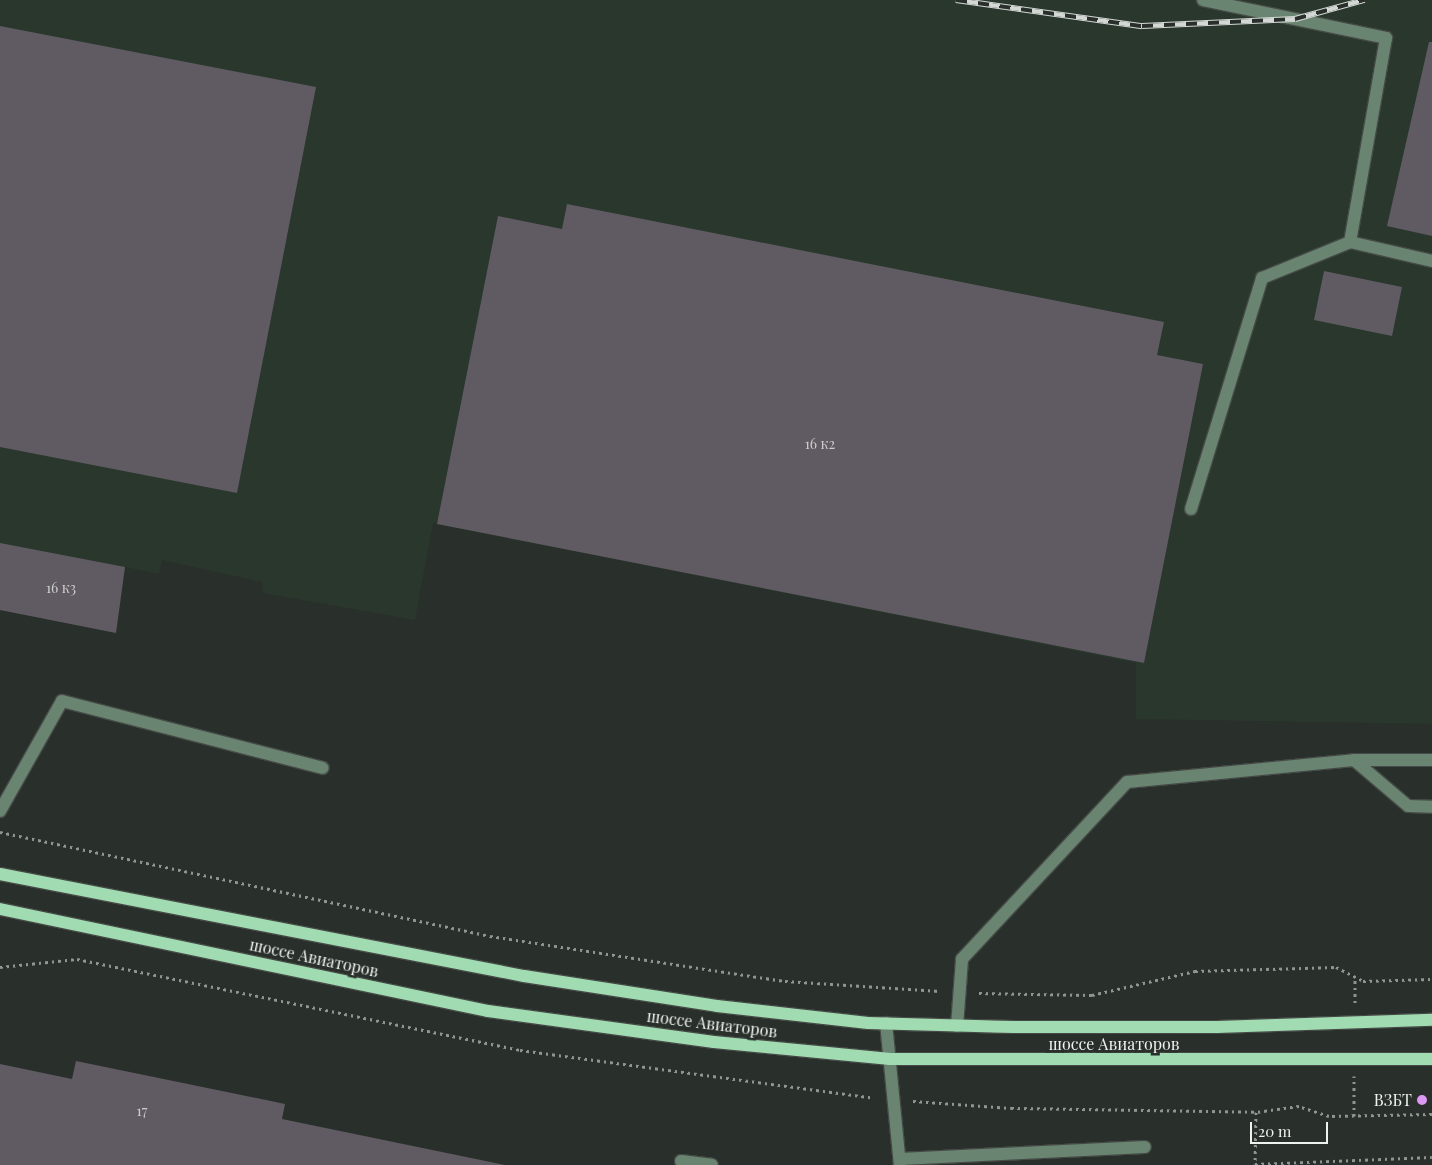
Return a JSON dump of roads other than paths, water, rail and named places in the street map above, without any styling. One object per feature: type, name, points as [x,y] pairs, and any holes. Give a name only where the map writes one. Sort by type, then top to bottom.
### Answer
[{"type":"main road","name":"шоссе Авиаторов","points":[[0,874],[524,976],[717,1006],[886,1024],[1217,1027],[1432,1020]]},
{"type":"main road","name":"шоссе Авиаторов","points":[[0,909],[488,1011],[714,1042],[890,1060],[1432,1059]]},
{"type":"street","points":[[1203,0],[1386,38],[1350,242]]},
{"type":"street","points":[[1191,509],[1262,278],[1350,242],[1432,261]]},
{"type":"street","points":[[0,811],[62,701],[323,768]]},
{"type":"street","points":[[1354,760],[1408,806],[1432,807]]},
{"type":"street","points":[[956,1026],[962,958],[1127,782],[1354,760],[1432,760]]},
{"type":"street","points":[[886,1024],[900,1162],[1145,1146]]},
{"type":"street","points":[[681,1161],[712,1165]]},
{"type":"railway","points":[[956,0],[1142,26],[1295,19],[1364,0]]},
{"type":"place","name":"ВЗБТ","points":[[1422,1100]]}]
